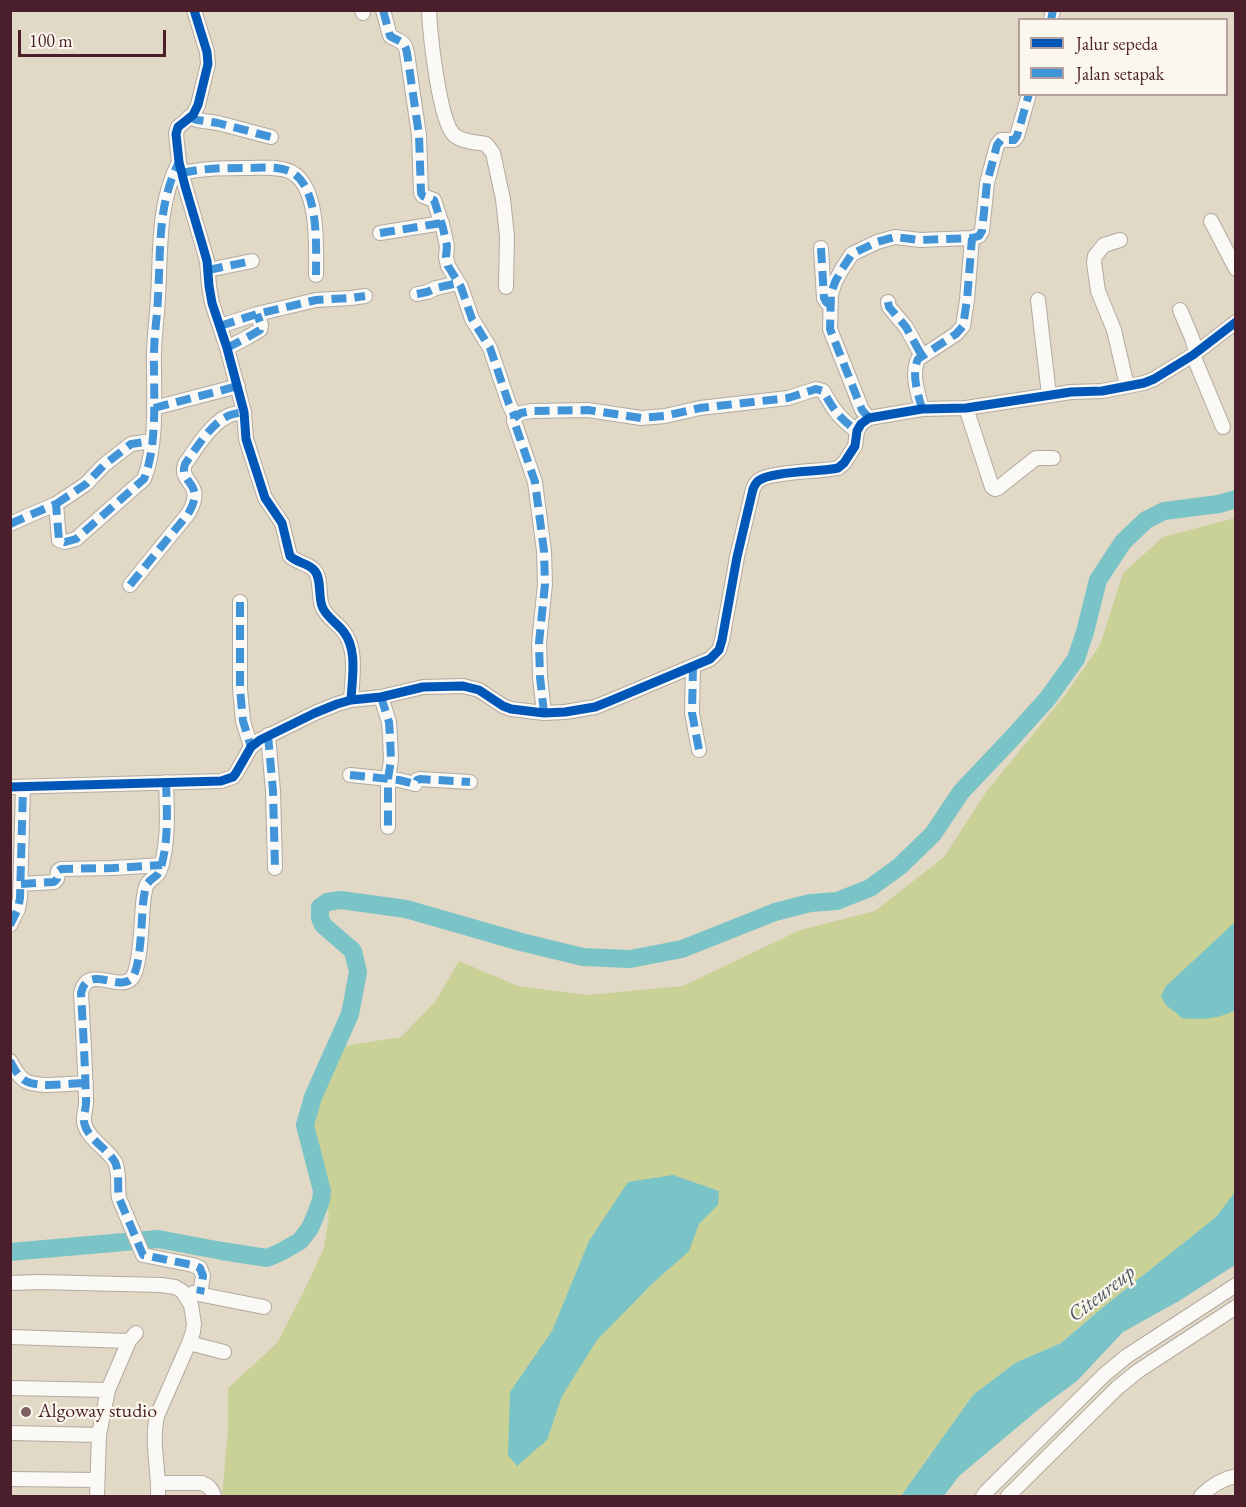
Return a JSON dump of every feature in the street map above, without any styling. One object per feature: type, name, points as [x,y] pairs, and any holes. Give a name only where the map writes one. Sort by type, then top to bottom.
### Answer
[{"type":"street","points":[[194,10],[207,52],[208,64],[198,105],[180,125],[176,134],[185,186],[203,247],[210,295],[238,386],[244,412],[246,439],[261,488],[282,523],[290,556],[314,569],[318,576],[323,609],[344,632],[350,643],[352,654],[351,700]]},
{"type":"street","points":[[383,10],[390,36],[406,45],[419,135],[421,193],[434,200],[447,246],[448,266],[466,299],[472,319],[490,348],[535,482],[544,551],[545,584],[539,643],[544,713]]},
{"type":"street","points":[[429,10],[438,86],[448,124],[454,135],[460,139],[486,144],[493,153],[503,199],[507,236],[506,287]]},
{"type":"street","points":[[869,418],[862,410],[830,330],[831,294],[835,282],[852,255],[877,242],[895,237],[920,240],[979,236],[982,231],[987,183],[998,142],[1014,140],[1017,136],[1028,96]]},
{"type":"street","points":[[189,117],[271,137]]},
{"type":"street","points":[[181,168],[200,170],[275,168],[292,172],[305,185],[310,197],[314,220],[316,275]]},
{"type":"street","points":[[56,504],[60,540],[65,542],[76,539],[144,479],[148,469],[154,408],[154,360],[161,226],[166,194],[172,177],[181,168]]},
{"type":"street","points":[[1211,221],[1236,268]]},
{"type":"street","points":[[380,233],[442,223]]},
{"type":"street","points":[[922,409],[915,383],[918,359],[956,334],[963,326],[972,237]]},
{"type":"street","points":[[1120,240],[1104,245],[1095,256],[1094,263],[1098,291],[1114,330],[1126,386]]},
{"type":"street","points":[[821,248],[824,298],[831,306]]},
{"type":"street","points":[[208,270],[252,261]]},
{"type":"street","points":[[417,294],[458,283]]},
{"type":"street","points":[[220,326],[257,314],[316,300],[365,296]]},
{"type":"street","points":[[1038,300],[1049,395]]},
{"type":"street","points":[[888,302],[889,307],[908,330],[922,356]]},
{"type":"street","points":[[1180,310],[1192,338],[1194,354],[1223,427]]},
{"type":"street","points":[[227,348],[260,330],[261,325],[257,314]]},
{"type":"street","points":[[10,925],[18,909],[21,884],[17,787],[221,781],[236,773],[251,747],[268,735],[337,704],[423,687],[463,686],[479,690],[511,709],[544,713],[595,707],[625,696],[710,659],[718,650],[753,489],[760,480],[838,468],[855,446],[857,431],[861,424],[869,418],[922,409],[966,408],[1071,392],[1102,391],[1144,383],[1194,354],[1236,322]]},
{"type":"street","points":[[154,408],[238,386]]},
{"type":"street","points":[[515,417],[532,411],[588,410],[641,418],[665,416],[700,408],[788,398],[816,389],[823,391],[843,420],[857,431]]},
{"type":"street","points":[[966,408],[992,488],[998,488],[1036,458],[1053,458]]},
{"type":"street","points":[[130,585],[193,505],[195,491],[184,474],[185,464],[219,422],[226,417],[244,412]]},
{"type":"street","points":[[10,524],[56,504],[86,484],[104,465],[131,444],[152,441]]},
{"type":"street","points":[[240,602],[240,689],[243,721],[251,747]]},
{"type":"street","points":[[693,666],[692,713],[699,750]]},
{"type":"street","points":[[381,697],[389,722],[390,736],[388,827]]},
{"type":"street","points":[[268,735],[273,792],[275,868]]},
{"type":"street","points":[[350,775],[388,779],[414,785],[420,778],[470,782]]},
{"type":"street","points":[[166,782],[167,820],[162,865],[159,873],[148,882],[144,897],[136,970],[131,979],[120,982],[89,980],[82,986],[87,1105],[84,1123],[89,1133],[114,1161],[118,1175],[119,1198],[143,1255],[200,1268],[203,1276],[200,1294]]},
{"type":"street","points":[[21,884],[54,882],[58,871],[62,869],[162,865]]},
{"type":"street","points":[[10,1060],[15,1071],[31,1083],[86,1083]]},
{"type":"street","points":[[10,1283],[162,1285],[264,1307]]},
{"type":"street","points":[[983,1497],[1105,1374],[1127,1356],[1236,1285]]},
{"type":"street","points":[[182,1291],[194,1314],[193,1332],[157,1416],[154,1439],[158,1490],[202,1483],[211,1488],[214,1497]]},
{"type":"street","points":[[1008,1497],[1117,1388],[1138,1371],[1236,1307]]},
{"type":"street","points":[[10,1337],[133,1337],[108,1390],[99,1435],[97,1497]]},
{"type":"street","points":[[189,1343],[224,1352]]},
{"type":"street","points":[[1105,1374],[1117,1388]]},
{"type":"street","points":[[10,1388],[108,1390]]},
{"type":"street","points":[[10,1433],[99,1435]]},
{"type":"street","points":[[1202,1497],[1221,1480],[1236,1476]]},
{"type":"street","points":[[10,1479],[97,1480]]},
{"type":"green space","points":[[1235,518],[1236,1192],[1216,1217],[1061,1343],[1015,1363],[973,1395],[901,1496],[222,1496],[228,1429],[228,1388],[277,1343],[324,1248],[329,1215],[305,1125],[313,1097],[337,1047],[401,1037],[435,1002],[459,961],[518,986],[587,995],[683,986],[800,930],[875,911],[944,857],[986,792],[1066,694],[1100,645],[1123,573],[1163,537]]},
{"type":"water","points":[[1235,922],[1235,1010],[1209,1018],[1182,1018],[1165,1004],[1161,996],[1166,986]]},
{"type":"water","points":[[673,1175],[719,1191],[718,1205],[699,1224],[689,1251],[652,1284],[597,1340],[562,1396],[547,1440],[517,1466],[508,1455],[510,1392],[552,1331],[589,1241],[628,1182]]},
{"type":"water","points":[[1235,1192],[1235,1265],[1179,1301],[1123,1332],[1077,1381],[1039,1409],[959,1476],[944,1496],[901,1496],[973,1395],[1015,1363],[1061,1343],[1216,1217]]},
{"type":"waterway","points":[[10,1252],[158,1239],[267,1258],[300,1241],[310,1228],[321,1200],[322,1191],[305,1125],[313,1097],[350,1014],[358,972],[353,951],[323,925],[320,918],[320,907],[327,902],[341,900],[406,909],[583,957],[630,959],[682,949],[775,912],[810,903],[837,901],[870,888],[900,866],[933,834],[961,792],[1048,698],[1076,659],[1098,580],[1123,542],[1146,520],[1164,511],[1219,504],[1236,499]]},
{"type":"marked path","points":[[383,10],[390,36],[403,44],[407,53],[419,135],[421,193],[434,200],[447,246],[448,266],[461,287],[472,319],[490,348],[515,417]]},
{"type":"marked path","points":[[1051,18],[1053,10]]},
{"type":"marked path","points":[[972,238],[979,236],[982,231],[987,183],[997,145],[1001,140],[1014,140],[1017,136],[1028,96]]},
{"type":"marked path","points":[[189,117],[271,137]]},
{"type":"marked path","points":[[10,524],[56,504],[59,540],[65,542],[76,539],[144,479],[153,438],[154,349],[161,228],[167,195],[179,162]]},
{"type":"marked path","points":[[182,173],[214,169],[274,168],[284,169],[299,178],[306,189],[314,217],[316,275]]},
{"type":"marked path","points":[[380,233],[442,223]]},
{"type":"marked path","points":[[869,418],[862,410],[830,329],[831,294],[842,269],[852,254],[877,242],[895,237],[920,240],[972,238],[963,326],[956,334],[918,359],[916,365],[916,384],[922,409]]},
{"type":"marked path","points":[[821,248],[824,298],[831,306]]},
{"type":"marked path","points":[[208,270],[252,261]]},
{"type":"marked path","points":[[417,294],[458,283]]},
{"type":"marked path","points":[[220,326],[257,314],[316,300],[365,296]]},
{"type":"marked path","points":[[888,302],[889,307],[906,327],[922,356]]},
{"type":"marked path","points":[[227,348],[260,330],[261,325],[257,314]]},
{"type":"marked path","points":[[154,408],[238,386]]},
{"type":"marked path","points":[[544,713],[539,643],[545,584],[544,551],[535,482],[514,418],[521,413],[532,411],[588,410],[641,418],[665,416],[700,408],[788,398],[816,389],[823,391],[837,413],[857,431]]},
{"type":"marked path","points":[[130,585],[188,514],[195,496],[194,489],[185,476],[185,464],[214,426],[228,416],[244,412]]},
{"type":"marked path","points":[[56,504],[86,484],[104,465],[131,444],[152,441]]},
{"type":"marked path","points":[[240,602],[240,689],[243,721],[251,747]]},
{"type":"marked path","points":[[693,666],[692,713],[699,750]]},
{"type":"marked path","points":[[381,697],[389,722],[390,736],[388,827]]},
{"type":"marked path","points":[[268,735],[273,791],[275,868]]},
{"type":"marked path","points":[[350,775],[415,784],[420,779],[470,782]]},
{"type":"marked path","points":[[166,782],[165,849],[159,872],[145,889],[138,962],[135,971],[132,978],[126,982],[90,980],[85,984],[81,993],[86,1102],[84,1122],[89,1133],[115,1162],[119,1198],[143,1255],[200,1268],[203,1276],[200,1294]]},
{"type":"marked path","points":[[10,925],[18,909],[20,898],[23,787]]},
{"type":"marked path","points":[[21,884],[54,882],[61,869],[162,865]]},
{"type":"marked path","points":[[10,1061],[19,1076],[30,1083],[45,1085],[86,1083]]},
{"type":"cycle path","points":[[194,10],[207,52],[208,64],[198,105],[193,115],[178,127],[176,134],[179,162],[207,261],[212,303],[244,412],[246,439],[265,498],[282,523],[290,556],[312,568],[316,573],[324,610],[348,638],[353,664],[351,700]]},
{"type":"cycle path","points":[[10,787],[221,781],[233,777],[251,747],[260,740],[315,713],[351,700],[381,697],[423,687],[463,686],[479,690],[511,709],[544,713],[595,707],[710,659],[719,650],[737,557],[753,489],[758,481],[773,475],[838,468],[855,446],[857,431],[861,424],[869,418],[922,409],[966,408],[1071,392],[1102,391],[1144,383],[1193,355],[1236,322]]},
{"type":"place","name":"Algoway studio","points":[[26,1412]]},
{"type":"water label","name":"Citeureup","points":[[1102,1294]]}]
